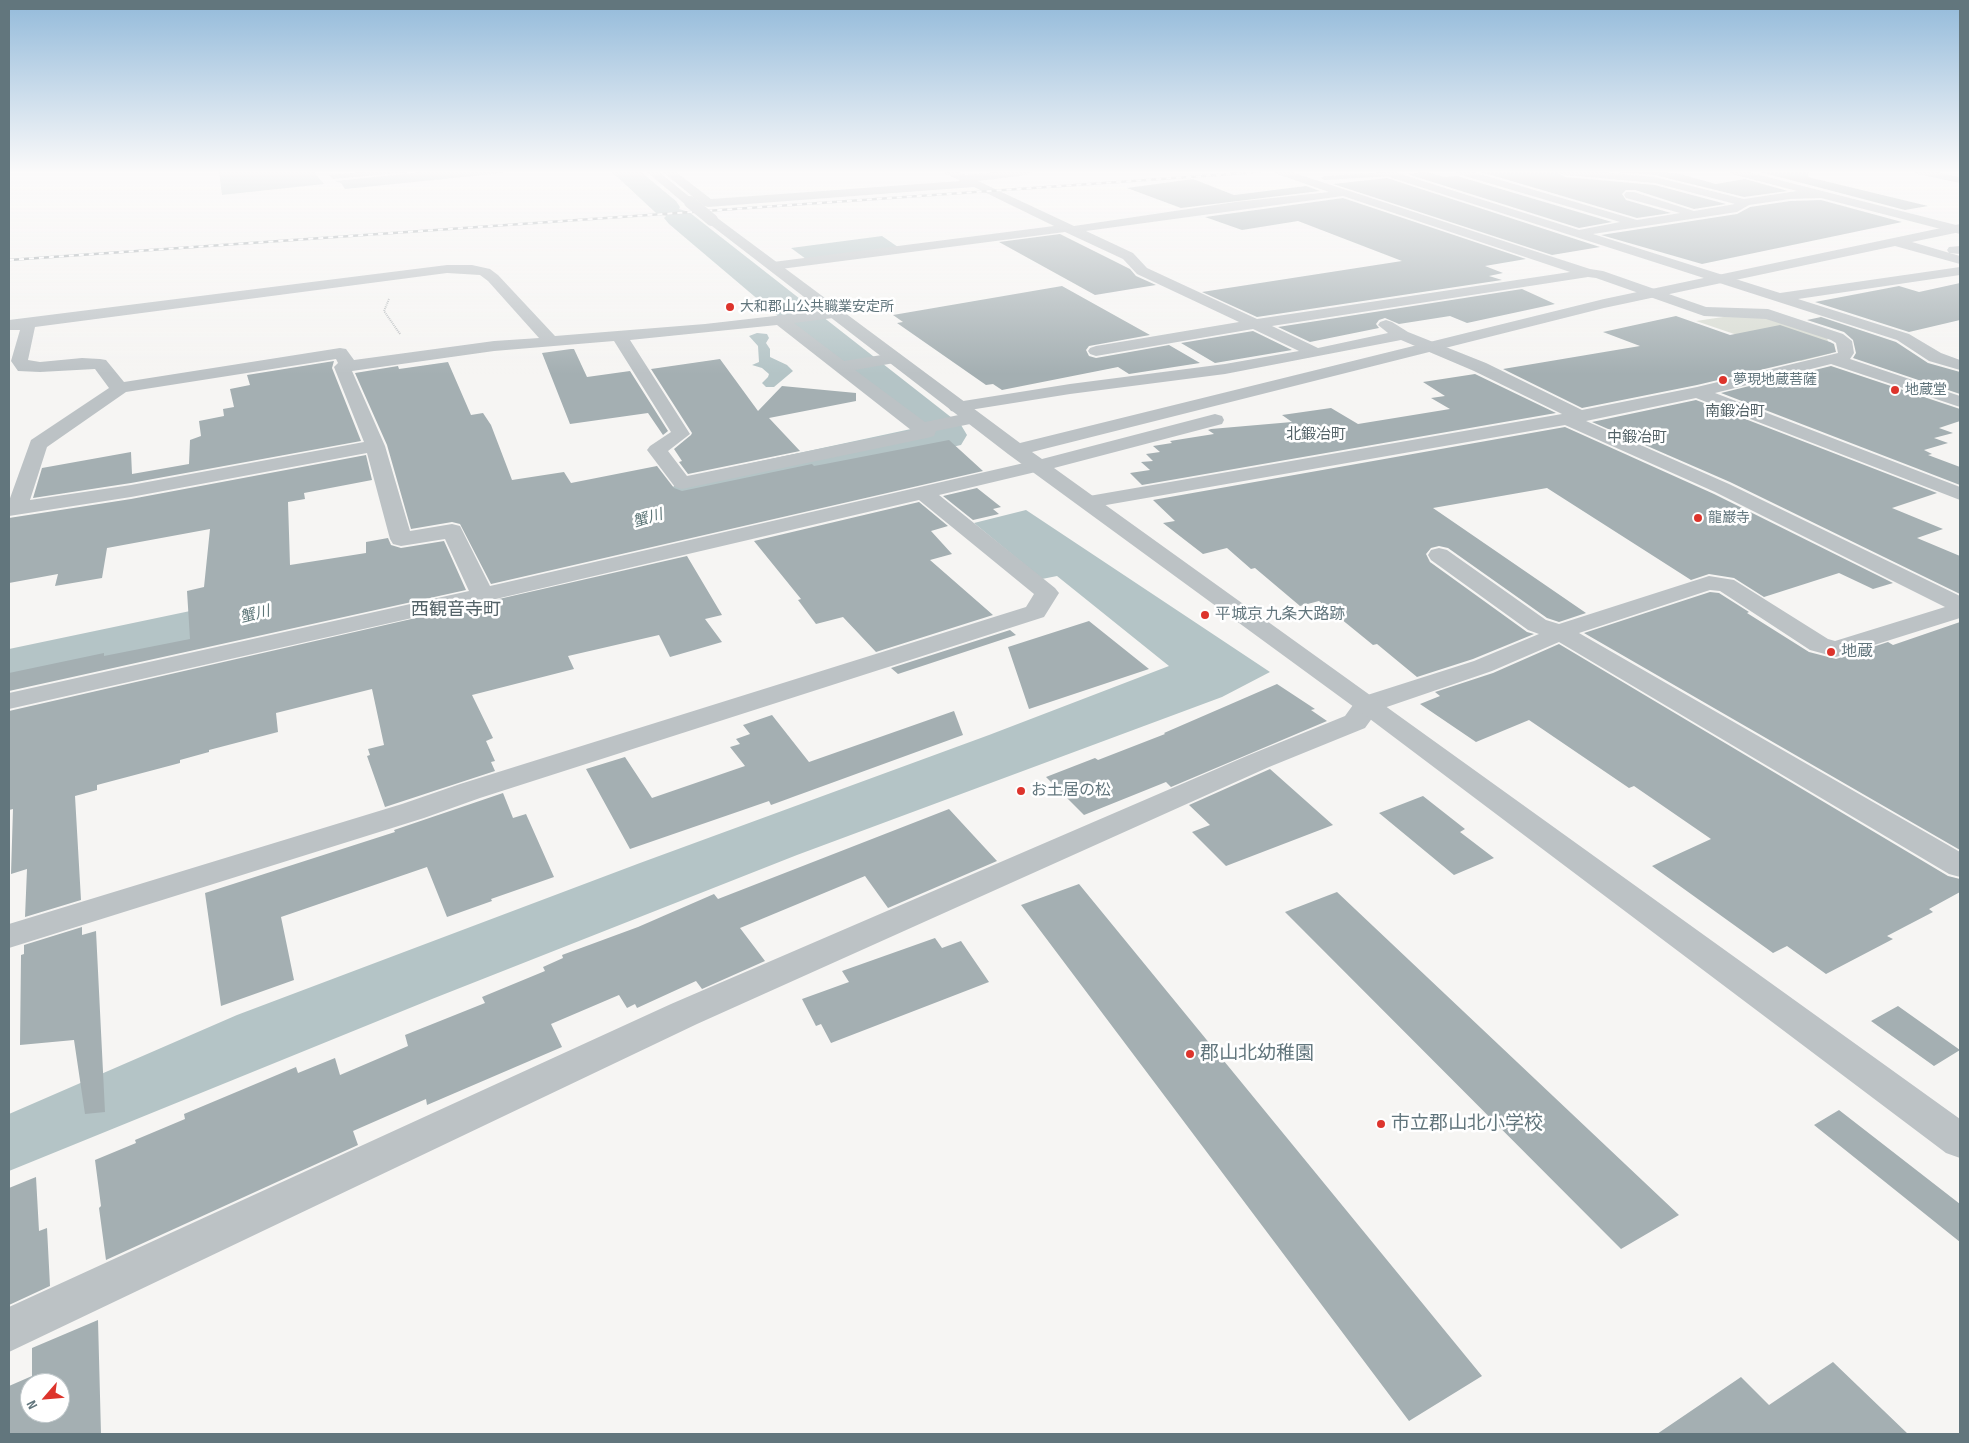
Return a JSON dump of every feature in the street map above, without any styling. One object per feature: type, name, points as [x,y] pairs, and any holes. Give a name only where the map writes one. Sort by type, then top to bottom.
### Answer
[{"type":"street","points":[[738,239],[1015,450],[1368,704],[1960,1141]]},
{"type":"street","points":[[773,266],[986,239]]},
{"type":"street","points":[[1091,239],[1128,256],[1142,271],[1316,353]]},
{"type":"street","points":[[1088,502],[1573,418],[1697,392],[1844,356],[1846,353],[1844,341],[1837,337],[1768,314],[1704,311],[1598,274],[1588,273],[1486,239]]},
{"type":"street","points":[[1595,239],[1903,337],[1935,357],[1960,365]]},
{"type":"street","points":[[1894,242],[1919,248],[1959,241]]},
{"type":"street","points":[[1015,450],[1653,293],[1894,242],[1959,241]]},
{"type":"street","points":[[1428,365],[1676,301],[1959,241]]},
{"type":"street","points":[[14,324],[447,269],[472,269],[485,272],[494,278],[551,341]]},
{"type":"street","points":[[1779,297],[1960,271]]},
{"type":"street","points":[[1096,352],[1257,324],[1588,273]]},
{"type":"street","points":[[1359,308],[1402,335],[1456,358],[1573,418],[1722,488],[1960,605]]},
{"type":"street","points":[[483,595],[452,531],[401,539],[375,446],[342,367],[494,346],[782,322],[836,314]]},
{"type":"street","points":[[619,336],[681,434],[657,450],[682,483],[926,432],[782,322]]},
{"type":"street","points":[[14,324],[28,328],[19,362],[24,367],[82,362],[100,364],[114,384],[121,388]]},
{"type":"street","points":[[921,428],[965,412],[1070,389],[1225,369],[1402,335]]},
{"type":"street","points":[[349,366],[340,353],[121,388],[38,444],[13,509],[132,491],[375,446]]},
{"type":"street","points":[[841,367],[894,358]]},
{"type":"street","points":[[1832,359],[1960,402]]},
{"type":"street","points":[[1697,392],[1960,494]]},
{"type":"street","points":[[9,701],[483,595],[924,493],[1227,417]]},
{"type":"street","points":[[9,936],[413,811],[489,785],[1035,612],[1047,593],[924,493]]},
{"type":"street","points":[[1439,554],[1537,625],[1559,632],[1960,866]]},
{"type":"street","points":[[9,1330],[684,1014],[1259,761],[1355,722],[1368,704],[1483,666],[1542,642],[1559,632],[1709,583],[1726,585],[1819,645],[1836,649],[1960,610]]},
{"type":"path","points":[[381,278],[389,295],[384,311],[400,334],[395,336]]},
{"type":"shaded area","points":[[857,239],[887,239],[898,247],[806,259],[791,248]]},
{"type":"shaded area","points":[[1743,314],[1771,318],[1827,338],[1832,353],[1801,361],[1779,354],[1787,352],[1696,321]]},
{"type":"shaded area","points":[[757,333],[767,334],[769,338],[766,343],[770,349],[770,357],[787,365],[793,371],[774,387],[766,387],[762,383],[769,374],[762,368],[752,365],[759,362],[758,346],[749,336]]},
{"type":"shaded area","points":[[1026,510],[1270,672],[1222,697],[797,855],[432,999],[9,1171],[9,1114],[237,1015],[1169,666],[1057,576],[1042,579],[974,523]]},
{"type":"building","points":[[1019,239],[1071,239],[1130,269],[1136,276],[1156,285],[1095,295],[999,242]]},
{"type":"building","points":[[1346,239],[1467,239],[1526,259],[1485,266],[1503,273],[1489,276],[1502,280],[1257,317],[1202,292],[1402,261]]},
{"type":"building","points":[[1504,239],[1576,239],[1600,247],[1552,255]]},
{"type":"building","points":[[1616,239],[1819,239],[1702,264]]},
{"type":"building","points":[[1960,283],[1960,320],[1909,332],[1815,302],[1899,286],[1919,292]]},
{"type":"building","points":[[1062,286],[1150,335],[1089,346],[1086,350],[1089,356],[1096,358],[1169,345],[1200,363],[1129,374],[1118,367],[1002,390],[993,384],[986,385],[897,323],[903,322],[893,315]]},
{"type":"building","points":[[1522,289],[1555,304],[1467,323],[1450,316],[1399,324],[1385,318],[1379,320],[1376,324],[1379,328],[1310,342],[1278,327]]},
{"type":"building","points":[[1676,316],[1730,335],[1780,325],[1830,342],[1834,344],[1836,352],[1697,385],[1582,408],[1503,369],[1640,346],[1603,332]]},
{"type":"building","points":[[1821,317],[1896,342],[1928,363],[1960,372],[1960,394],[1853,358],[1856,353],[1853,340],[1844,332],[1807,320]]},
{"type":"building","points":[[1253,331],[1292,350],[1215,363],[1181,343]]},
{"type":"building","points":[[574,349],[587,377],[630,371],[668,431],[663,435],[648,413],[570,424],[542,353]]},
{"type":"building","points":[[720,359],[758,411],[782,386],[856,393],[856,401],[769,418],[800,451],[688,474],[679,462],[682,461],[674,449],[692,433],[651,369]]},
{"type":"building","points":[[334,361],[332,368],[361,441],[131,483],[33,498],[42,468],[131,452],[132,474],[189,464],[190,440],[201,436],[199,421],[224,416],[223,409],[234,407],[230,389],[250,385],[247,375]]},
{"type":"building","points":[[448,362],[471,415],[483,413],[491,425],[512,480],[564,472],[571,483],[657,466],[674,488],[682,491],[812,464],[814,466],[949,440],[983,471],[491,584],[460,524],[452,522],[411,529],[387,445],[355,373],[398,366],[399,369]]},
{"type":"building","points":[[1831,366],[1960,409],[1960,421],[1939,428],[1953,433],[1934,438],[1948,443],[1924,450],[1932,454],[1928,455],[1960,467],[1960,485],[1721,393]]},
{"type":"building","points":[[1475,374],[1556,413],[1142,485],[1130,473],[1150,470],[1141,462],[1153,461],[1146,454],[1160,452],[1153,446],[1172,443],[1170,441],[1214,434],[1208,430],[1211,429],[1292,422],[1282,415],[1331,408],[1358,424],[1450,409],[1431,398],[1445,396],[1423,382]]},
{"type":"building","points":[[1696,400],[1937,493],[1892,508],[1943,529],[1917,538],[1960,556],[1960,594],[1730,482],[1592,422]]},
{"type":"building","points":[[1565,427],[1714,494],[1893,583],[1873,589],[1839,573],[1764,597],[1734,578],[1709,574],[1691,580],[1547,488],[1433,508],[1586,613],[1559,622],[1547,618],[1448,548],[1439,546],[1431,548],[1426,554],[1430,562],[1527,632],[1534,634],[1473,659],[1417,677],[1377,644],[1373,645],[1319,601],[1300,606],[1255,568],[1251,569],[1227,548],[1203,554],[1163,523],[1175,521],[1153,500]]},
{"type":"building","points":[[366,455],[372,480],[304,493],[305,499],[288,502],[290,565],[366,553],[366,542],[388,538],[391,545],[401,548],[444,541],[466,590],[9,691],[9,673],[104,653],[104,656],[190,639],[187,591],[204,587],[210,529],[107,548],[102,578],[55,586],[58,574],[9,583],[9,518],[131,499]]},
{"type":"building","points":[[977,488],[1001,507],[993,509],[999,514],[973,520],[943,496]]},
{"type":"building","points":[[919,502],[948,526],[931,531],[952,554],[930,560],[993,615],[876,652],[843,617],[816,624],[798,600],[801,599],[754,541]]},
{"type":"building","points":[[687,556],[722,615],[705,619],[722,642],[670,657],[659,635],[568,656],[574,669],[472,695],[493,738],[486,741],[495,761],[491,762],[495,771],[385,807],[367,756],[370,755],[368,749],[384,745],[372,689],[276,713],[278,732],[209,750],[209,752],[180,760],[180,763],[97,785],[97,790],[75,796],[81,900],[25,917],[27,869],[11,874],[13,809],[9,810],[9,711]]},
{"type":"building","points":[[1710,592],[1719,593],[1809,652],[1836,659],[1888,642],[1893,645],[1960,622],[1960,850],[1584,633]]},
{"type":"building","points":[[1089,621],[1149,669],[1029,709],[1008,647]]},
{"type":"building","points":[[1010,630],[1016,635],[898,674],[891,668]]},
{"type":"building","points":[[1559,644],[1948,876],[1960,879],[1960,892],[1929,909],[1933,912],[1887,936],[1893,939],[1826,974],[1787,946],[1773,953],[1652,866],[1711,839],[1634,786],[1629,788],[1529,720],[1476,742],[1420,704],[1440,696],[1435,692],[1493,673]]},
{"type":"building","points":[[1277,684],[1315,709],[1311,710],[1327,721],[1171,787],[1166,782],[1084,815],[1046,777],[1095,758],[1098,760],[1165,734]]},
{"type":"building","points":[[954,711],[963,735],[771,805],[769,801],[630,849],[586,769],[625,757],[652,798],[745,766],[730,747],[740,744],[736,739],[750,734],[743,725],[772,715],[809,762]]},
{"type":"building","points":[[1270,769],[1333,825],[1226,866],[1192,832],[1210,825],[1189,805]]},
{"type":"building","points":[[503,793],[513,818],[526,814],[554,877],[447,917],[427,867],[281,917],[294,980],[221,1006],[205,893],[395,832],[394,830]]},
{"type":"building","points":[[1423,796],[1465,829],[1460,832],[1494,858],[1454,875],[1379,813]]},
{"type":"building","points":[[949,809],[997,861],[888,908],[865,876],[740,928],[765,961],[702,989],[696,981],[637,1008],[635,1004],[627,1008],[619,995],[551,1024],[562,1047],[427,1105],[426,1099],[353,1131],[358,1145],[106,1260],[95,1160],[136,1143],[135,1140],[185,1119],[184,1114],[296,1067],[298,1073],[335,1058],[340,1075],[408,1046],[405,1035],[485,1003],[482,997],[545,971],[543,967],[563,958],[562,955],[638,927],[714,894],[718,899]]},
{"type":"building","points":[[1079,884],[1482,1376],[1409,1421],[1021,905]]},
{"type":"building","points":[[1337,892],[1679,1215],[1621,1249],[1285,912]]},
{"type":"building","points":[[82,927],[82,935],[96,931],[105,1112],[85,1114],[74,1040],[20,1045],[21,955],[24,954],[24,945]]},
{"type":"building","points":[[935,938],[942,948],[961,941],[989,982],[831,1043],[821,1024],[816,1026],[802,999],[849,982],[842,971]]},
{"type":"building","points":[[1898,1006],[1960,1050],[1934,1066],[1871,1021]]},
{"type":"building","points":[[1839,1110],[1960,1204],[1960,1242],[1814,1125]]},
{"type":"building","points":[[36,1177],[39,1231],[47,1228],[50,1286],[9,1305],[9,1188]]},
{"type":"building","points":[[98,1320],[101,1434],[9,1434],[9,1386],[20,1381],[20,1423],[70,1423],[70,1373],[32,1373],[32,1348]]},
{"type":"building","points":[[1833,1362],[1908,1434],[1657,1434],[1741,1377],[1769,1405]]},
{"type":"waterway","name":"蟹川","points":[[655,517],[678,511],[699,488],[945,435],[705,239]]},
{"type":"waterway","name":"蟹川","points":[[9,667],[276,610]]},
{"type":"railway","points":[[9,260],[303,239]]},
{"type":"place","name":"大和郡山公共職業安定所","points":[[730,307]]},
{"type":"place","name":"夢現地蔵菩薩","points":[[1723,380]]},
{"type":"place","name":"地蔵堂","points":[[1895,390]]},
{"type":"place","name":"龍巌寺","points":[[1698,518]]},
{"type":"place","name":"平城京 九条大路跡","points":[[1205,615]]},
{"type":"place","name":"地蔵","points":[[1831,652]]},
{"type":"place","name":"お土居の松","points":[[1021,791]]},
{"type":"place","name":"郡山北幼稚園","points":[[1190,1054]]},
{"type":"place","name":"市立郡山北小学校","points":[[1381,1124]]},
{"type":"district","name":"南鍛冶町","points":[[1735,412]]},
{"type":"district","name":"北鍛冶町","points":[[1316,435]]},
{"type":"district","name":"中鍛冶町","points":[[1637,438]]},
{"type":"district","name":"西観音寺町","points":[[456,610]]}]
